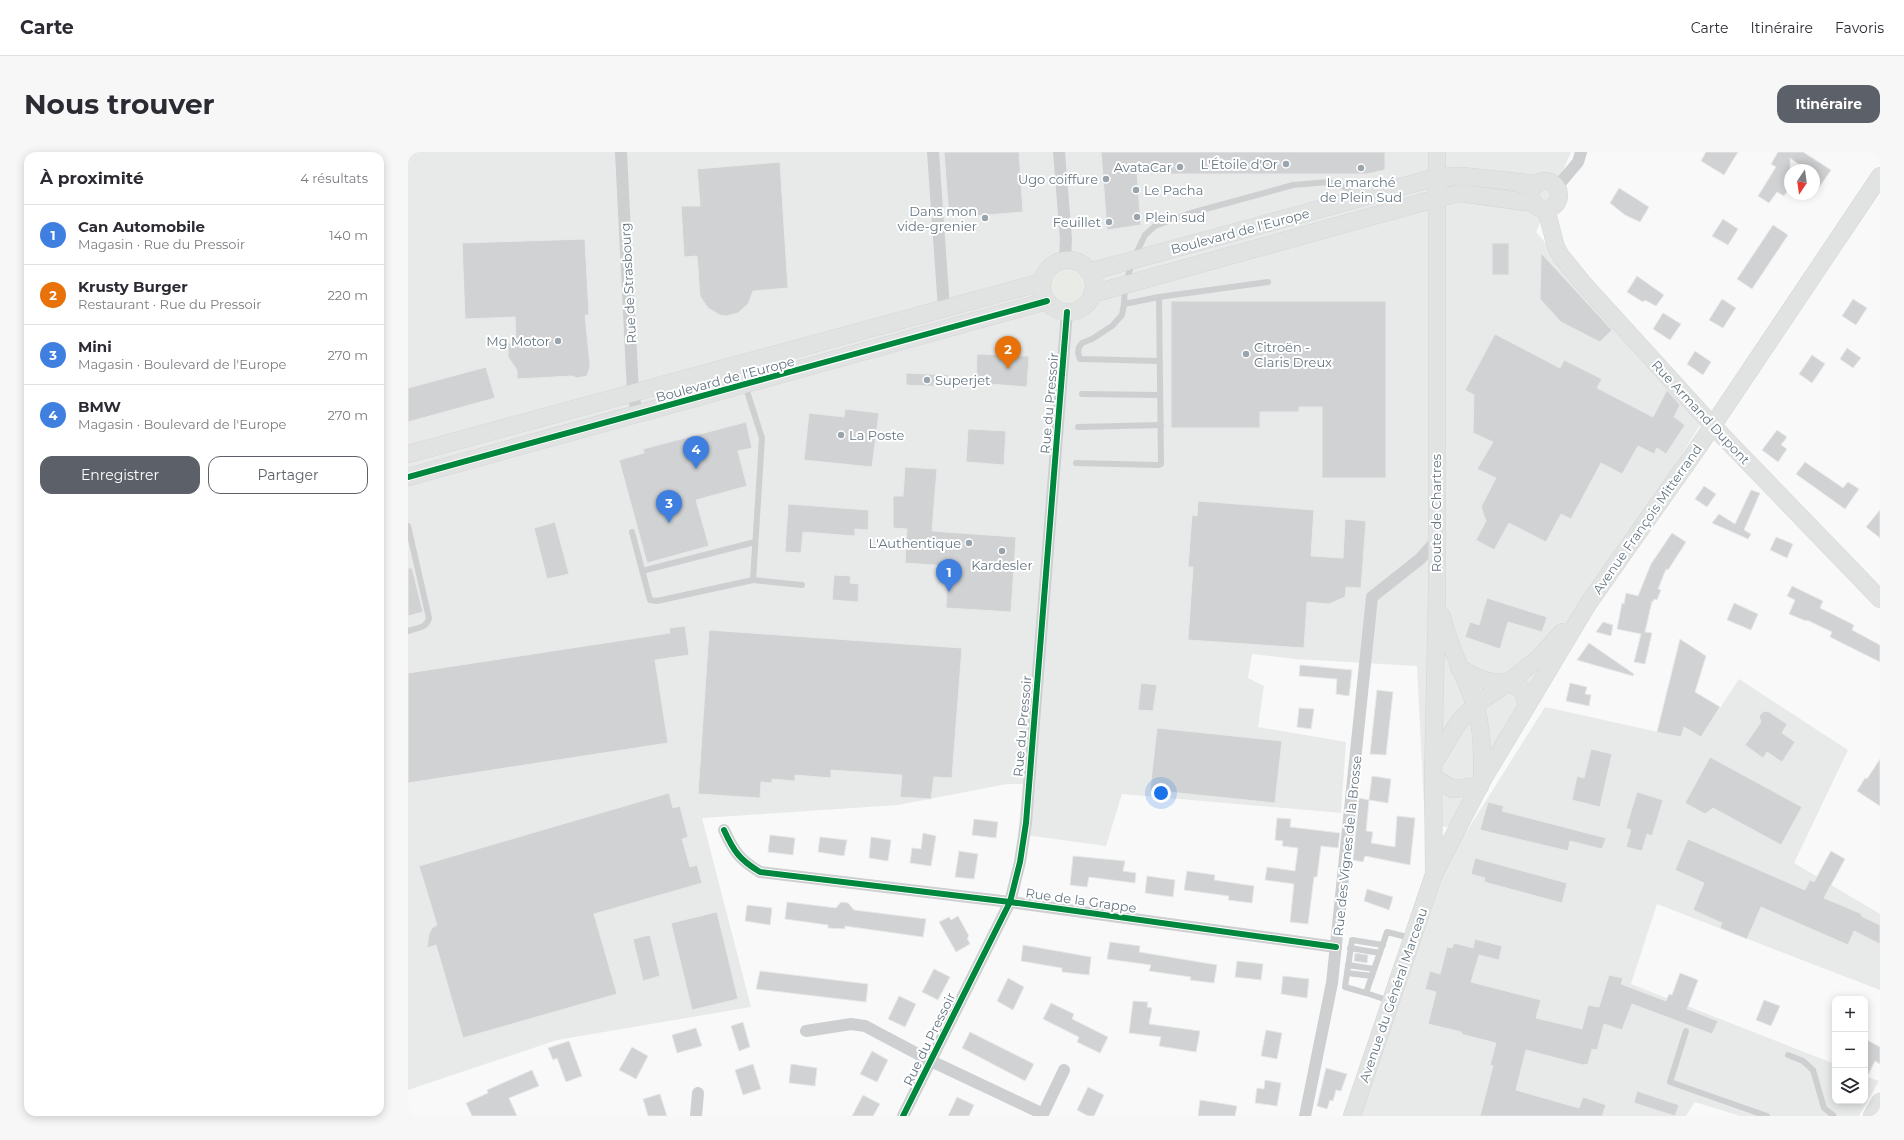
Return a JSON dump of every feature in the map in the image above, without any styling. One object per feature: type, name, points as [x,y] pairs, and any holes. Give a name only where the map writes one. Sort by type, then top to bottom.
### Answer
[{"type":"street","name":"Rue de Strasbourg","points":[[621,152],[633,393],[638,414]]},
{"type":"street","points":[[933,152],[944,309]]},
{"type":"street","points":[[1059,152],[1066,239],[1065,260]]},
{"type":"street","name":"Route de Chartres","points":[[1434,874],[1433,771],[1437,591],[1438,152]]},
{"type":"street","points":[[1557,187],[1578,162],[1581,152]]},
{"type":"street","points":[[1438,177],[1462,176],[1536,184]]},
{"type":"street","name":"Avenue François Mitterrand","points":[[1434,874],[1481,783],[1588,604],[1713,426],[1880,176]]},
{"type":"street","name":"Boulevard de l'Europe","points":[[1089,272],[1438,177]]},
{"type":"street","points":[[1438,198],[1460,194],[1539,206],[1556,203],[1559,195],[1557,187],[1549,181],[1540,181],[1536,184],[1531,194],[1539,206]]},
{"type":"street","name":"Boulevard de l'Europe","points":[[1092,294],[1438,198]]},
{"type":"street","name":"Rue Armand Dupont","points":[[1539,206],[1561,256],[1582,282],[1713,426],[1880,599]]},
{"type":"street","points":[[1326,208],[1331,228]]},
{"type":"street","points":[[1065,260],[1079,263],[1089,272],[1092,279],[1092,294],[1082,307],[1067,312],[1060,310],[1047,301],[1042,289],[1042,282],[1050,267],[1057,262],[1065,260]]},
{"type":"street","name":"Boulevard de l'Europe","points":[[408,454],[1042,282]]},
{"type":"street","name":"Boulevard de l'Europe","points":[[408,477],[1047,301]]},
{"type":"street","name":"Rue du Pressoir","points":[[903,1116],[1010,902],[1020,862],[1026,823],[1067,312]]},
{"type":"street","name":"Rue des Vignes de la Brosse","points":[[1305,1116],[1332,983],[1372,597],[1420,559],[1436,541]]},
{"type":"street","points":[[1437,591],[1447,638],[1475,705],[1482,732],[1481,783],[1453,789],[1433,771],[1458,723],[1475,705],[1509,682],[1540,657],[1588,604]]},
{"type":"street","points":[[1459,668],[1473,676],[1489,681],[1509,682],[1522,689],[1527,706]]},
{"type":"street","name":"Rue de la Grappe","points":[[724,830],[733,850],[745,863],[760,872],[1010,902],[1336,947]]},
{"type":"street","name":"Avenue du Général Marceau","points":[[1352,1116],[1434,874]]},
{"type":"street","points":[[806,1031],[851,1024],[865,1026],[931,1061],[1043,1114],[1064,1070]]},
{"type":"street","points":[[696,1116],[698,1093]]},
{"type":"street","points":[[1872,1116],[1880,1102]]},
{"type":"lane","points":[[1160,361],[1080,359],[1078,354],[1079,347],[1082,343],[1092,339],[1112,326],[1122,315],[1125,286],[1133,260],[1145,235],[1155,226],[1206,209],[1293,186],[1329,182],[1346,188],[1357,199]]},
{"type":"lane","points":[[1124,304],[1159,296],[1268,282]]},
{"type":"lane","points":[[1076,463],[1159,465],[1162,462],[1159,296]]},
{"type":"lane","points":[[745,385],[762,438],[753,580]]},
{"type":"lane","points":[[1082,394],[1160,395]]},
{"type":"lane","points":[[1078,427],[1161,425]]},
{"type":"lane","points":[[408,526],[429,618],[428,623],[424,627],[408,631]]},
{"type":"lane","points":[[632,532],[650,600],[657,601],[753,580],[802,584]]},
{"type":"lane","points":[[642,571],[755,542]]},
{"type":"lane","points":[[1366,993],[1387,932],[1412,938]]},
{"type":"lane","points":[[1382,944],[1352,940],[1345,987],[1391,1002]]},
{"type":"lane","points":[[1350,948],[1380,953]]},
{"type":"lane","points":[[1348,965],[1374,969]]},
{"type":"lane","points":[[1347,973],[1372,976]]},
{"type":"lane","points":[[1686,1031],[1670,1082],[1767,1116]]},
{"type":"lane","points":[[1788,1055],[1803,1061],[1813,1070],[1824,1108],[1832,1116]]},
{"type":"shaded area","points":[[408,152],[1571,152],[1536,232],[1700,425],[1448,827],[1425,825],[1417,666],[1295,659],[1252,654],[1248,678],[1264,686],[1258,727],[1346,742],[1341,813],[1122,794],[1106,846],[1018,834],[1023,784],[1007,784],[898,805],[702,818],[751,1007],[557,1040],[408,1090]]},
{"type":"shaded area","points":[[1072,267],[1079,270],[1085,276],[1088,287],[1087,295],[1079,304],[1072,307],[1064,307],[1057,304],[1049,295],[1048,283],[1051,276],[1060,268]]},
{"type":"shaded area","points":[[1739,679],[1848,750],[1794,863],[1880,914],[1880,990],[1657,904],[1631,984],[1832,1063],[1832,1104],[1866,1104],[1859,1116],[1740,1116],[1695,1102],[1686,1116],[1360,1116],[1448,861],[1545,707],[1681,737],[1684,727],[1701,737]]},
{"type":"shaded area","points":[[1868,1077],[1879,1081],[1868,1100]]},
{"type":"building","points":[[944,152],[1019,152],[1023,212],[949,218]]},
{"type":"building","points":[[1101,152],[1385,152],[1385,170],[1367,174],[1137,174],[1141,225],[1107,230]]},
{"type":"building","points":[[1706,152],[1738,152],[1724,175],[1701,161]]},
{"type":"building","points":[[1778,152],[1803,152],[1831,170],[1820,186],[1820,164],[1798,164],[1790,158],[1790,164],[1784,164],[1784,196],[1777,192],[1769,203],[1758,196],[1776,167],[1771,164]]},
{"type":"building","points":[[780,162],[788,288],[753,291],[748,304],[738,313],[726,316],[720,315],[708,308],[700,296],[697,256],[684,257],[681,206],[700,206],[697,169]]},
{"type":"building","points":[[1619,188],[1649,207],[1640,222],[1625,215],[1610,203]]},
{"type":"building","points":[[1723,219],[1738,229],[1728,245],[1712,236]]},
{"type":"building","points":[[1773,225],[1788,235],[1752,289],[1737,279]]},
{"type":"building","points":[[585,239],[589,315],[585,315],[590,366],[587,376],[577,378],[572,376],[517,379],[517,370],[508,357],[508,343],[516,343],[515,317],[465,319],[462,243]]},
{"type":"building","points":[[1492,243],[1509,243],[1509,275],[1492,275]]},
{"type":"building","points":[[1541,253],[1612,330],[1600,342],[1561,322],[1540,299]]},
{"type":"building","points":[[1637,276],[1664,295],[1656,306],[1645,300],[1643,302],[1627,292]]},
{"type":"building","points":[[1722,299],[1736,308],[1723,328],[1709,320]]},
{"type":"building","points":[[1853,299],[1867,308],[1856,325],[1842,316]]},
{"type":"building","name":"Citroën - Claris Dreux","points":[[1171,301],[1386,301],[1386,478],[1322,478],[1322,407],[1299,407],[1299,412],[1260,412],[1260,428],[1171,428]]},
{"type":"building","points":[[1663,313],[1681,324],[1670,340],[1653,329]]},
{"type":"building","points":[[1495,334],[1560,368],[1564,360],[1602,379],[1597,388],[1653,417],[1667,390],[1680,405],[1674,417],[1685,425],[1666,454],[1657,448],[1654,454],[1638,446],[1622,474],[1601,463],[1571,519],[1561,514],[1546,542],[1509,523],[1494,550],[1476,540],[1486,521],[1481,507],[1496,478],[1477,469],[1493,442],[1473,433],[1474,395],[1465,390]]},
{"type":"building","points":[[1847,348],[1861,358],[1853,368],[1840,359]]},
{"type":"building","points":[[1695,351],[1711,362],[1703,375],[1687,364]]},
{"type":"building","points":[[977,354],[1029,356],[1027,387],[976,383]]},
{"type":"building","points":[[1812,355],[1825,364],[1812,383],[1799,374]]},
{"type":"building","points":[[486,367],[495,398],[408,422],[408,388]]},
{"type":"building","name":"Superjet","points":[[906,373],[949,375],[948,387],[906,385]]},
{"type":"building","name":"La Poste","points":[[845,409],[879,413],[872,467],[804,460],[809,413],[844,417]]},
{"type":"building","points":[[746,422],[752,448],[738,451],[747,486],[696,500],[709,546],[647,563],[619,460],[644,453],[643,449]]},
{"type":"building","points":[[968,429],[1006,431],[1004,465],[966,462]]},
{"type":"building","points":[[1777,430],[1787,437],[1781,445],[1787,449],[1778,462],[1762,450]]},
{"type":"building","points":[[1805,462],[1843,488],[1848,482],[1859,489],[1845,509],[1796,474]]},
{"type":"building","points":[[905,467],[937,469],[932,531],[1016,537],[1011,612],[946,608],[948,566],[905,563],[907,529],[893,528],[893,496],[903,496]]},
{"type":"building","points":[[1704,486],[1716,494],[1707,507],[1695,499]]},
{"type":"building","points":[[1751,490],[1760,493],[1744,530],[1751,534],[1748,539],[1712,523],[1719,514],[1735,524]]},
{"type":"building","points":[[1198,501],[1314,510],[1311,556],[1343,558],[1345,519],[1366,521],[1361,588],[1346,587],[1345,597],[1329,604],[1307,602],[1304,648],[1188,640],[1193,567],[1188,567],[1192,515],[1197,516]]},
{"type":"building","points":[[788,504],[869,510],[868,530],[855,529],[855,536],[803,532],[801,553],[785,552]]},
{"type":"building","points":[[1880,510],[1880,538],[1866,527]]},
{"type":"building","points":[[555,522],[569,574],[547,579],[534,528]]},
{"type":"building","points":[[1672,533],[1686,542],[1668,570],[1666,569],[1658,589],[1661,590],[1657,600],[1654,599],[1653,602],[1652,601],[1645,632],[1652,633],[1645,664],[1634,662],[1641,634],[1617,629],[1622,603],[1624,604],[1626,593],[1638,596],[1651,564]]},
{"type":"building","points":[[1776,537],[1793,544],[1787,558],[1770,550]]},
{"type":"building","points":[[408,568],[412,568],[423,612],[408,616]]},
{"type":"building","points":[[834,575],[851,576],[850,583],[859,584],[858,602],[832,600]]},
{"type":"building","points":[[1792,586],[1823,601],[1820,608],[1854,625],[1852,630],[1880,645],[1880,662],[1830,637],[1832,632],[1807,620],[1806,621],[1789,614],[1795,600],[1787,596]]},
{"type":"building","points":[[1487,598],[1547,617],[1542,632],[1508,622],[1500,649],[1465,637],[1470,622],[1479,625]]},
{"type":"building","points":[[1734,603],[1758,614],[1751,630],[1727,620]]},
{"type":"building","points":[[1603,622],[1613,625],[1611,636],[1596,632]]},
{"type":"building","points":[[685,626],[689,655],[655,660],[668,743],[408,783],[408,673],[670,633],[669,628]]},
{"type":"building","points":[[709,630],[962,648],[952,778],[934,777],[931,799],[900,797],[902,775],[831,770],[831,778],[795,775],[795,781],[772,779],[772,783],[761,782],[760,798],[698,794]]},
{"type":"building","points":[[1680,639],[1706,656],[1695,692],[1720,707],[1701,737],[1684,727],[1681,737],[1657,732]]},
{"type":"building","points":[[1589,643],[1634,674],[1633,676],[1577,660]]},
{"type":"building","points":[[1300,665],[1352,670],[1349,696],[1336,694],[1337,679],[1299,676]]},
{"type":"building","points":[[1141,683],[1157,685],[1153,711],[1138,710]]},
{"type":"building","points":[[1570,683],[1587,687],[1585,694],[1591,695],[1589,706],[1566,701]]},
{"type":"building","points":[[1377,690],[1393,692],[1386,755],[1370,754]]},
{"type":"building","points":[[1299,708],[1314,709],[1311,729],[1297,727]]},
{"type":"building","points":[[1764,711],[1769,712],[1787,724],[1782,733],[1795,742],[1782,762],[1767,752],[1763,758],[1745,745],[1761,722],[1759,716]]},
{"type":"building","points":[[1157,728],[1282,741],[1275,803],[1150,790]]},
{"type":"building","points":[[1591,749],[1612,754],[1600,807],[1572,800],[1577,776],[1584,778]]},
{"type":"building","points":[[1710,757],[1802,807],[1781,845],[1713,808],[1705,814],[1685,803]]},
{"type":"building","points":[[1880,759],[1880,806],[1857,791]]},
{"type":"building","points":[[1372,776],[1391,779],[1388,803],[1369,800]]},
{"type":"building","points":[[1637,792],[1663,800],[1652,836],[1647,834],[1642,851],[1626,847],[1631,830],[1626,828]]},
{"type":"building","points":[[669,793],[673,808],[680,806],[688,837],[682,839],[690,867],[697,865],[702,883],[594,914],[617,994],[463,1038],[436,945],[427,948],[429,934],[432,928],[437,925],[419,866]]},
{"type":"building","points":[[1359,798],[1369,800],[1366,831],[1373,832],[1371,843],[1395,847],[1397,816],[1415,818],[1410,865],[1365,856],[1363,862],[1353,860]]},
{"type":"building","points":[[1488,802],[1504,806],[1502,811],[1606,838],[1602,849],[1570,841],[1568,851],[1480,830]]},
{"type":"building","points":[[1277,818],[1291,819],[1290,827],[1340,833],[1338,848],[1321,846],[1317,877],[1314,877],[1308,924],[1290,922],[1294,884],[1265,880],[1267,867],[1295,871],[1298,848],[1282,846],[1283,841],[1275,840]]},
{"type":"building","points":[[974,819],[998,822],[996,838],[972,835]]},
{"type":"building","points":[[923,833],[936,836],[931,866],[910,863],[912,848],[921,849]]},
{"type":"building","points":[[770,835],[795,838],[793,855],[768,852]]},
{"type":"building","points":[[820,837],[847,840],[844,856],[818,852]]},
{"type":"building","points":[[871,837],[891,840],[888,861],[869,858]]},
{"type":"building","points":[[1688,839],[1805,890],[1810,880],[1814,882],[1831,851],[1845,859],[1824,898],[1862,914],[1861,916],[1880,925],[1880,944],[1854,931],[1848,945],[1761,907],[1747,939],[1720,928],[1722,923],[1693,910],[1704,883],[1675,870]]},
{"type":"building","points":[[959,851],[978,854],[974,879],[955,877]]},
{"type":"building","points":[[1073,856],[1125,861],[1123,871],[1136,873],[1135,883],[1089,877],[1087,887],[1070,885]]},
{"type":"building","points":[[1475,858],[1567,883],[1562,903],[1484,882],[1485,878],[1471,874]]},
{"type":"building","points":[[1187,871],[1215,875],[1214,880],[1254,886],[1252,903],[1228,900],[1229,896],[1184,890]]},
{"type":"building","points":[[1147,876],[1175,880],[1173,897],[1145,893]]},
{"type":"building","points":[[1367,889],[1393,897],[1389,910],[1364,901]]},
{"type":"building","points":[[787,902],[836,908],[841,902],[848,903],[854,910],[926,919],[923,937],[845,926],[845,929],[828,928],[828,925],[785,919]]},
{"type":"building","points":[[747,905],[772,908],[770,925],[745,921]]},
{"type":"building","points":[[717,912],[738,999],[692,1010],[671,923]]},
{"type":"building","points":[[958,916],[969,936],[967,938],[970,944],[956,952],[939,922],[949,917],[951,920]]},
{"type":"building","points":[[650,935],[660,976],[643,981],[633,939]]},
{"type":"building","points":[[1475,939],[1502,946],[1499,960],[1479,955],[1471,982],[1541,1000],[1536,1018],[1582,1029],[1588,1005],[1599,1007],[1609,975],[1623,978],[1621,984],[1666,1001],[1669,994],[1672,995],[1680,973],[1698,980],[1687,1009],[1718,1021],[1712,1034],[1632,1004],[1622,1030],[1604,1024],[1597,1050],[1592,1049],[1588,1064],[1583,1065],[1526,1050],[1516,1090],[1579,1108],[1583,1097],[1606,1105],[1602,1116],[1480,1116],[1493,1066],[1490,1065],[1496,1043],[1461,1034],[1462,1032],[1428,1024],[1436,992],[1425,989],[1430,971],[1440,974],[1447,947],[1452,948],[1454,943],[1473,948]]},
{"type":"building","points":[[1110,942],[1140,946],[1139,952],[1217,965],[1214,983],[1190,980],[1191,977],[1149,971],[1151,965],[1107,959]]},
{"type":"building","points":[[1023,945],[1091,957],[1089,975],[1062,972],[1062,968],[1021,961]]},
{"type":"building","points":[[1355,953],[1368,955],[1367,963],[1354,961]]},
{"type":"building","points":[[1237,961],[1263,964],[1261,980],[1235,977]]},
{"type":"building","points":[[934,969],[950,977],[938,1000],[922,992]]},
{"type":"building","points":[[760,971],[868,984],[866,1002],[756,989]]},
{"type":"building","points":[[1283,976],[1309,979],[1307,998],[1281,994]]},
{"type":"building","points":[[1008,978],[1024,987],[1013,1010],[997,1001]]},
{"type":"building","points":[[899,996],[916,1004],[905,1027],[888,1019]]},
{"type":"building","points":[[1764,1000],[1780,1006],[1771,1026],[1756,1020]]},
{"type":"building","points":[[1133,1001],[1148,1002],[1147,1007],[1152,1008],[1149,1024],[1200,1031],[1196,1052],[1159,1046],[1161,1037],[1129,1033]]},
{"type":"building","points":[[1051,1003],[1074,1014],[1072,1019],[1108,1037],[1100,1053],[1077,1042],[1079,1037],[1043,1019]]},
{"type":"building","points":[[743,1022],[750,1047],[739,1051],[731,1026]]},
{"type":"building","points":[[696,1028],[702,1046],[677,1053],[672,1035]]},
{"type":"building","points":[[1266,1030],[1282,1033],[1277,1059],[1261,1056]]},
{"type":"building","points":[[970,1032],[1034,1064],[1025,1081],[962,1048]]},
{"type":"building","points":[[569,1041],[582,1076],[566,1082],[557,1058],[553,1060],[548,1048]]},
{"type":"building","points":[[1868,1041],[1880,1047],[1880,1064],[1875,1061],[1868,1075]]},
{"type":"building","points":[[632,1047],[648,1056],[636,1079],[619,1070]]},
{"type":"building","points":[[872,1051],[888,1060],[877,1082],[860,1074]]},
{"type":"building","points":[[753,1064],[761,1089],[743,1095],[735,1070]]},
{"type":"building","points":[[791,1064],[817,1068],[815,1086],[789,1083]]},
{"type":"building","points":[[1326,1068],[1347,1074],[1341,1091],[1336,1090],[1333,1101],[1330,1100],[1327,1109],[1317,1106]]},
{"type":"building","points":[[532,1070],[539,1086],[509,1098],[517,1116],[472,1116],[466,1103],[488,1093],[487,1090]]},
{"type":"building","points":[[1265,1080],[1281,1083],[1277,1106],[1255,1103],[1257,1088],[1264,1089]]},
{"type":"building","points":[[1088,1087],[1104,1095],[1094,1116],[1088,1116],[1077,1110]]},
{"type":"building","points":[[1637,1091],[1679,1105],[1675,1116],[1634,1103]]},
{"type":"building","points":[[660,1094],[667,1116],[648,1116],[643,1099]]},
{"type":"building","points":[[863,1095],[880,1104],[873,1116],[852,1116]]},
{"type":"building","points":[[957,1097],[974,1105],[969,1116],[948,1116]]},
{"type":"building","points":[[1200,1100],[1237,1106],[1235,1116],[1198,1116]]},
{"type":"cycle path","points":[[408,477],[1047,301]]},
{"type":"cycle path","points":[[903,1116],[1010,902],[1020,862],[1026,823],[1067,312]]},
{"type":"cycle path","points":[[724,830],[738,855],[760,872],[1010,902],[1336,947]]},
{"type":"place","name":"L'Étoile d'Or","points":[[1286,164]]},
{"type":"place","name":"AvataCar","points":[[1180,167]]},
{"type":"place","name":"Le marché de Plein Sud","points":[[1361,168]]},
{"type":"place","name":"Ugo coiffure","points":[[1106,179]]},
{"type":"place","name":"Le Pacha","points":[[1136,190]]},
{"type":"place","name":"Plein sud","points":[[1137,217]]},
{"type":"place","name":"Dans mon vide-grenier","points":[[985,218]]},
{"type":"place","name":"Feuillet","points":[[1109,222]]},
{"type":"place","name":"Mg Motor","points":[[558,341]]},
{"type":"place","name":"Citroën - Claris Dreux","points":[[1246,354]]},
{"type":"place","name":"Krusty Burger","points":[[1008,369]]},
{"type":"place","name":"Superjet","points":[[927,380]]},
{"type":"place","name":"La Poste","points":[[841,435]]},
{"type":"place","name":"BMW","points":[[696,469]]},
{"type":"place","name":"Mini","points":[[669,523]]},
{"type":"place","name":"L'Authentique","points":[[969,543]]},
{"type":"place","name":"Kardesler","points":[[1002,551]]},
{"type":"place","name":"Can Automobile","points":[[949,592]]}]
